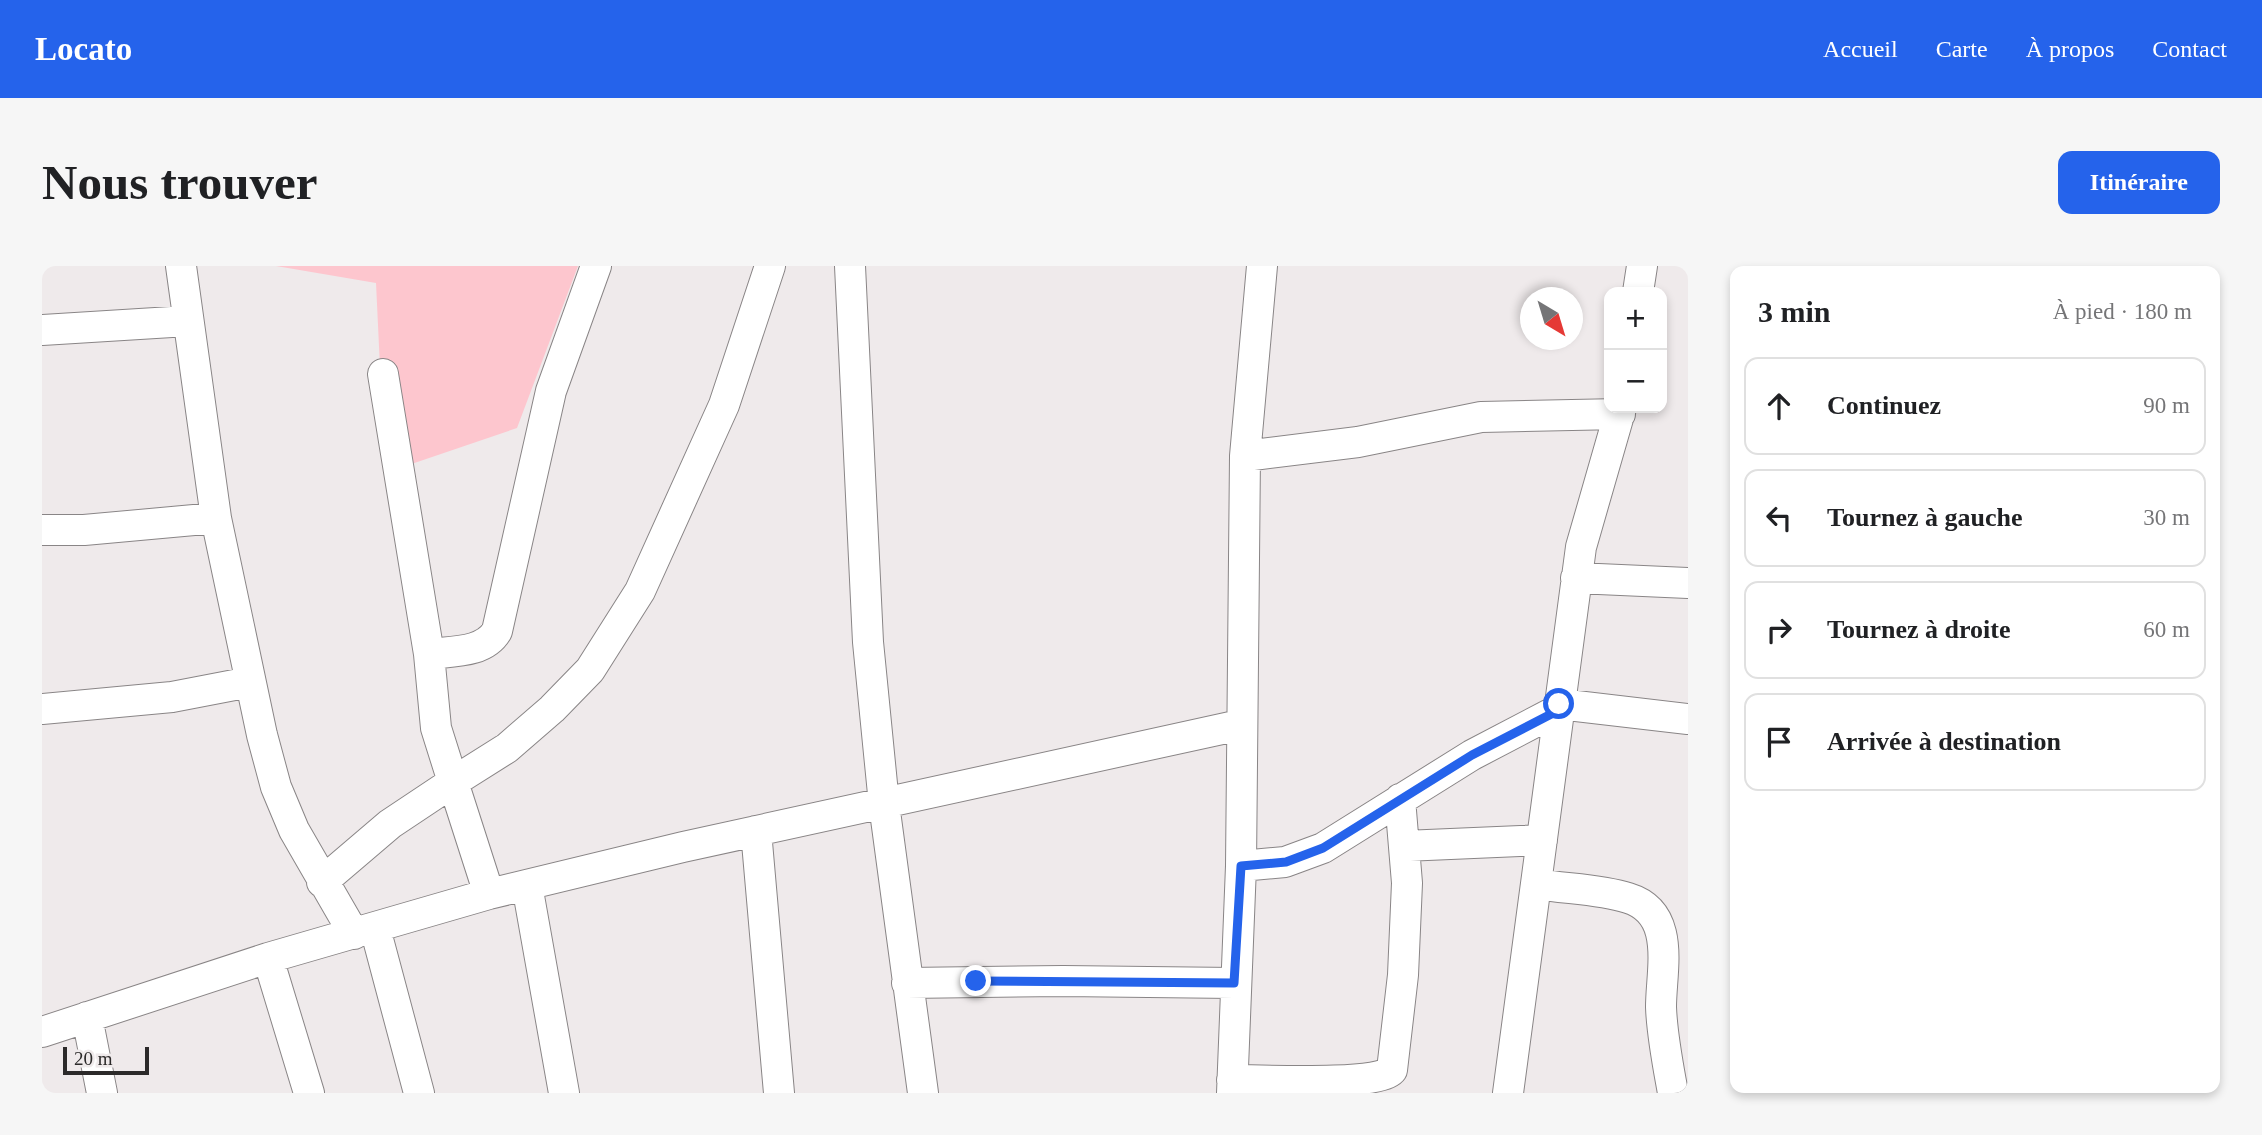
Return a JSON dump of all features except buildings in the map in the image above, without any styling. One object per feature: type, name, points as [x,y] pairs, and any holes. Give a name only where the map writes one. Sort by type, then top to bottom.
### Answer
[{"type":"street","points":[[181,266],[216,518],[250,682],[276,787],[322,882],[364,931],[419,1093]]},
{"type":"street","points":[[429,654],[481,647],[492,639],[497,631],[551,391],[596,266]]},
{"type":"street","points":[[322,882],[390,824],[507,748],[552,709],[590,670],[640,591],[724,405],[770,266]]},
{"type":"street","points":[[850,266],[868,642],[884,804],[923,1093]]},
{"type":"street","points":[[1262,266],[1245,456],[1240,725],[1241,866],[1234,983],[1232,1087],[1350,1080],[1389,1074],[1403,975],[1407,883],[1400,799]]},
{"type":"street","points":[[1639,287],[1642,266]]},
{"type":"street","points":[[42,330],[188,321]]},
{"type":"street","points":[[383,374],[429,654],[436,727],[489,894]]},
{"type":"street","points":[[1245,456],[1358,442],[1481,417],[1604,412]]},
{"type":"street","points":[[1508,1093],[1581,547],[1619,413]]},
{"type":"street","points":[[42,530],[84,530],[216,518]]},
{"type":"street","points":[[1576,578],[1688,583]]},
{"type":"street","points":[[42,709],[172,697],[250,682]]},
{"type":"street","points":[[1241,866],[1286,862],[1323,848],[1472,755],[1559,707],[1688,719]]},
{"type":"street","points":[[42,1032],[67,1019],[489,894],[756,831],[1240,725]]},
{"type":"street","points":[[756,831],[779,1093]]},
{"type":"street","points":[[1404,846],[1542,840]]},
{"type":"street","points":[[1536,884],[1630,898],[1650,914],[1659,927],[1664,950],[1661,1007],[1673,1093]]},
{"type":"street","points":[[527,885],[564,1093]]},
{"type":"street","points":[[268,958],[309,1093]]},
{"type":"street","points":[[907,984],[1050,981],[1234,983]]},
{"type":"street","points":[[67,1019],[102,1093]]},
{"type":"shaded area","points":[[276,266],[578,266],[517,428],[385,473],[376,283]]},
{"type":"route","points":[[976,981],[1234,983],[1241,866],[1286,862],[1323,848],[1472,755],[1559,710],[1559,704]]}]
